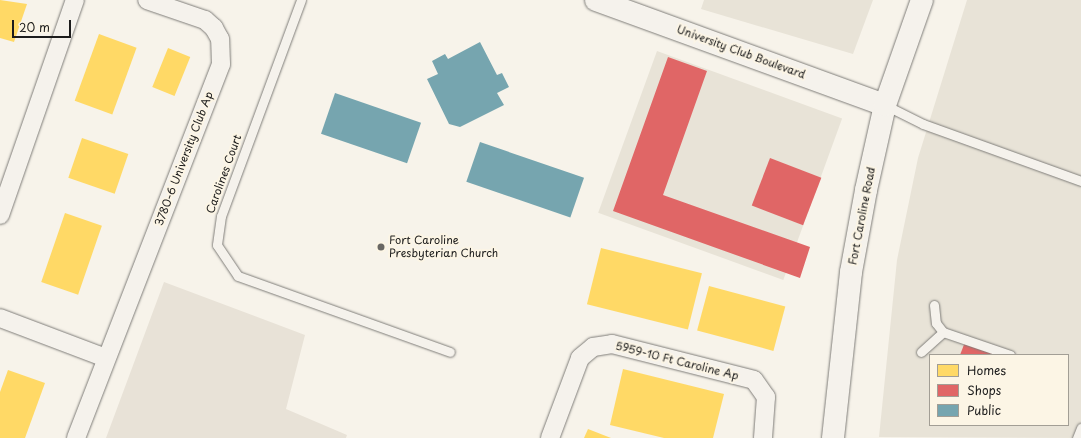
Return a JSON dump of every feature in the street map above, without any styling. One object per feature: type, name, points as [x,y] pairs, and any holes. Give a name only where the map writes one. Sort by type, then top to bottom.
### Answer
[{"type":"street","points":[[0,215],[74,0]]},
{"type":"street","name":"3780-6 University Club Ap","points":[[76,438],[221,64],[220,39],[214,28],[204,20],[147,0]]},
{"type":"street","name":"University Club Boulevard","points":[[596,0],[885,105]]},
{"type":"street","name":"Fort Caroline Road","points":[[833,438],[851,272],[885,105],[922,0]]},
{"type":"street","points":[[0,318],[106,358]]},
{"type":"street","name":"5959-10 Ft Caroline Ap","points":[[550,438],[580,358],[593,347],[612,344],[754,380],[766,397],[763,438]]},
{"type":"lane","name":"Carolines Court","points":[[301,0],[221,216],[217,245],[238,276],[450,352]]},
{"type":"lane","points":[[885,105],[923,124],[1081,181]]},
{"type":"lane","points":[[934,305],[936,323],[943,332],[1007,354]]},
{"type":"lane","points":[[921,352],[943,332]]},
{"type":"lane","points":[[1077,438],[1081,428]]},
{"type":"shaded area","points":[[704,0],[873,0],[853,54],[701,9]]},
{"type":"shaded area","points":[[967,0],[1081,0],[1081,438],[879,437],[897,260],[918,158]]},
{"type":"shaded area","points":[[657,51],[842,118],[783,280],[598,213]]},
{"type":"shaded area","points":[[164,282],[305,335],[286,409],[347,435],[346,438],[106,438]]},
{"type":"building: Homes","points":[[0,0],[27,4],[14,42],[0,38]]},
{"type":"building: Homes","points":[[99,34],[137,48],[112,114],[75,101]]},
{"type":"building: Homes","points":[[168,48],[190,57],[175,96],[152,87]]},
{"type":"building: Homes","points":[[82,138],[128,154],[115,194],[68,178]]},
{"type":"building: Homes","points":[[65,213],[102,226],[78,295],[41,282]]},
{"type":"building: Homes","points":[[601,248],[702,273],[688,329],[587,304]]},
{"type":"building: Homes","points":[[709,286],[785,306],[773,351],[697,330]]},
{"type":"building: Homes","points":[[623,369],[724,394],[713,438],[664,438],[610,425]]},
{"type":"building: Homes","points":[[8,370],[45,383],[25,438],[0,438],[0,392]]},
{"type":"building: Homes","points":[[588,429],[611,438],[584,438]]},
{"type":"building: Shops","points":[[668,57],[707,71],[663,195],[810,247],[800,278],[613,211]]},
{"type":"building: Shops","points":[[770,158],[821,178],[803,225],[752,206]]},
{"type":"building: Shops","points":[[965,342],[997,354],[960,354]]},
{"type":"building: Public","points":[[480,42],[497,75],[502,73],[509,87],[497,93],[504,105],[460,127],[449,124],[427,79],[438,74],[432,61],[445,54],[448,59]]},
{"type":"building: Public","points":[[335,93],[421,123],[407,163],[321,134]]},
{"type":"building: Public","points":[[480,142],[584,178],[570,218],[466,182]]},
{"type":"place","name":"Fort Caroline Presbyterian Church","points":[[381,247]]}]
